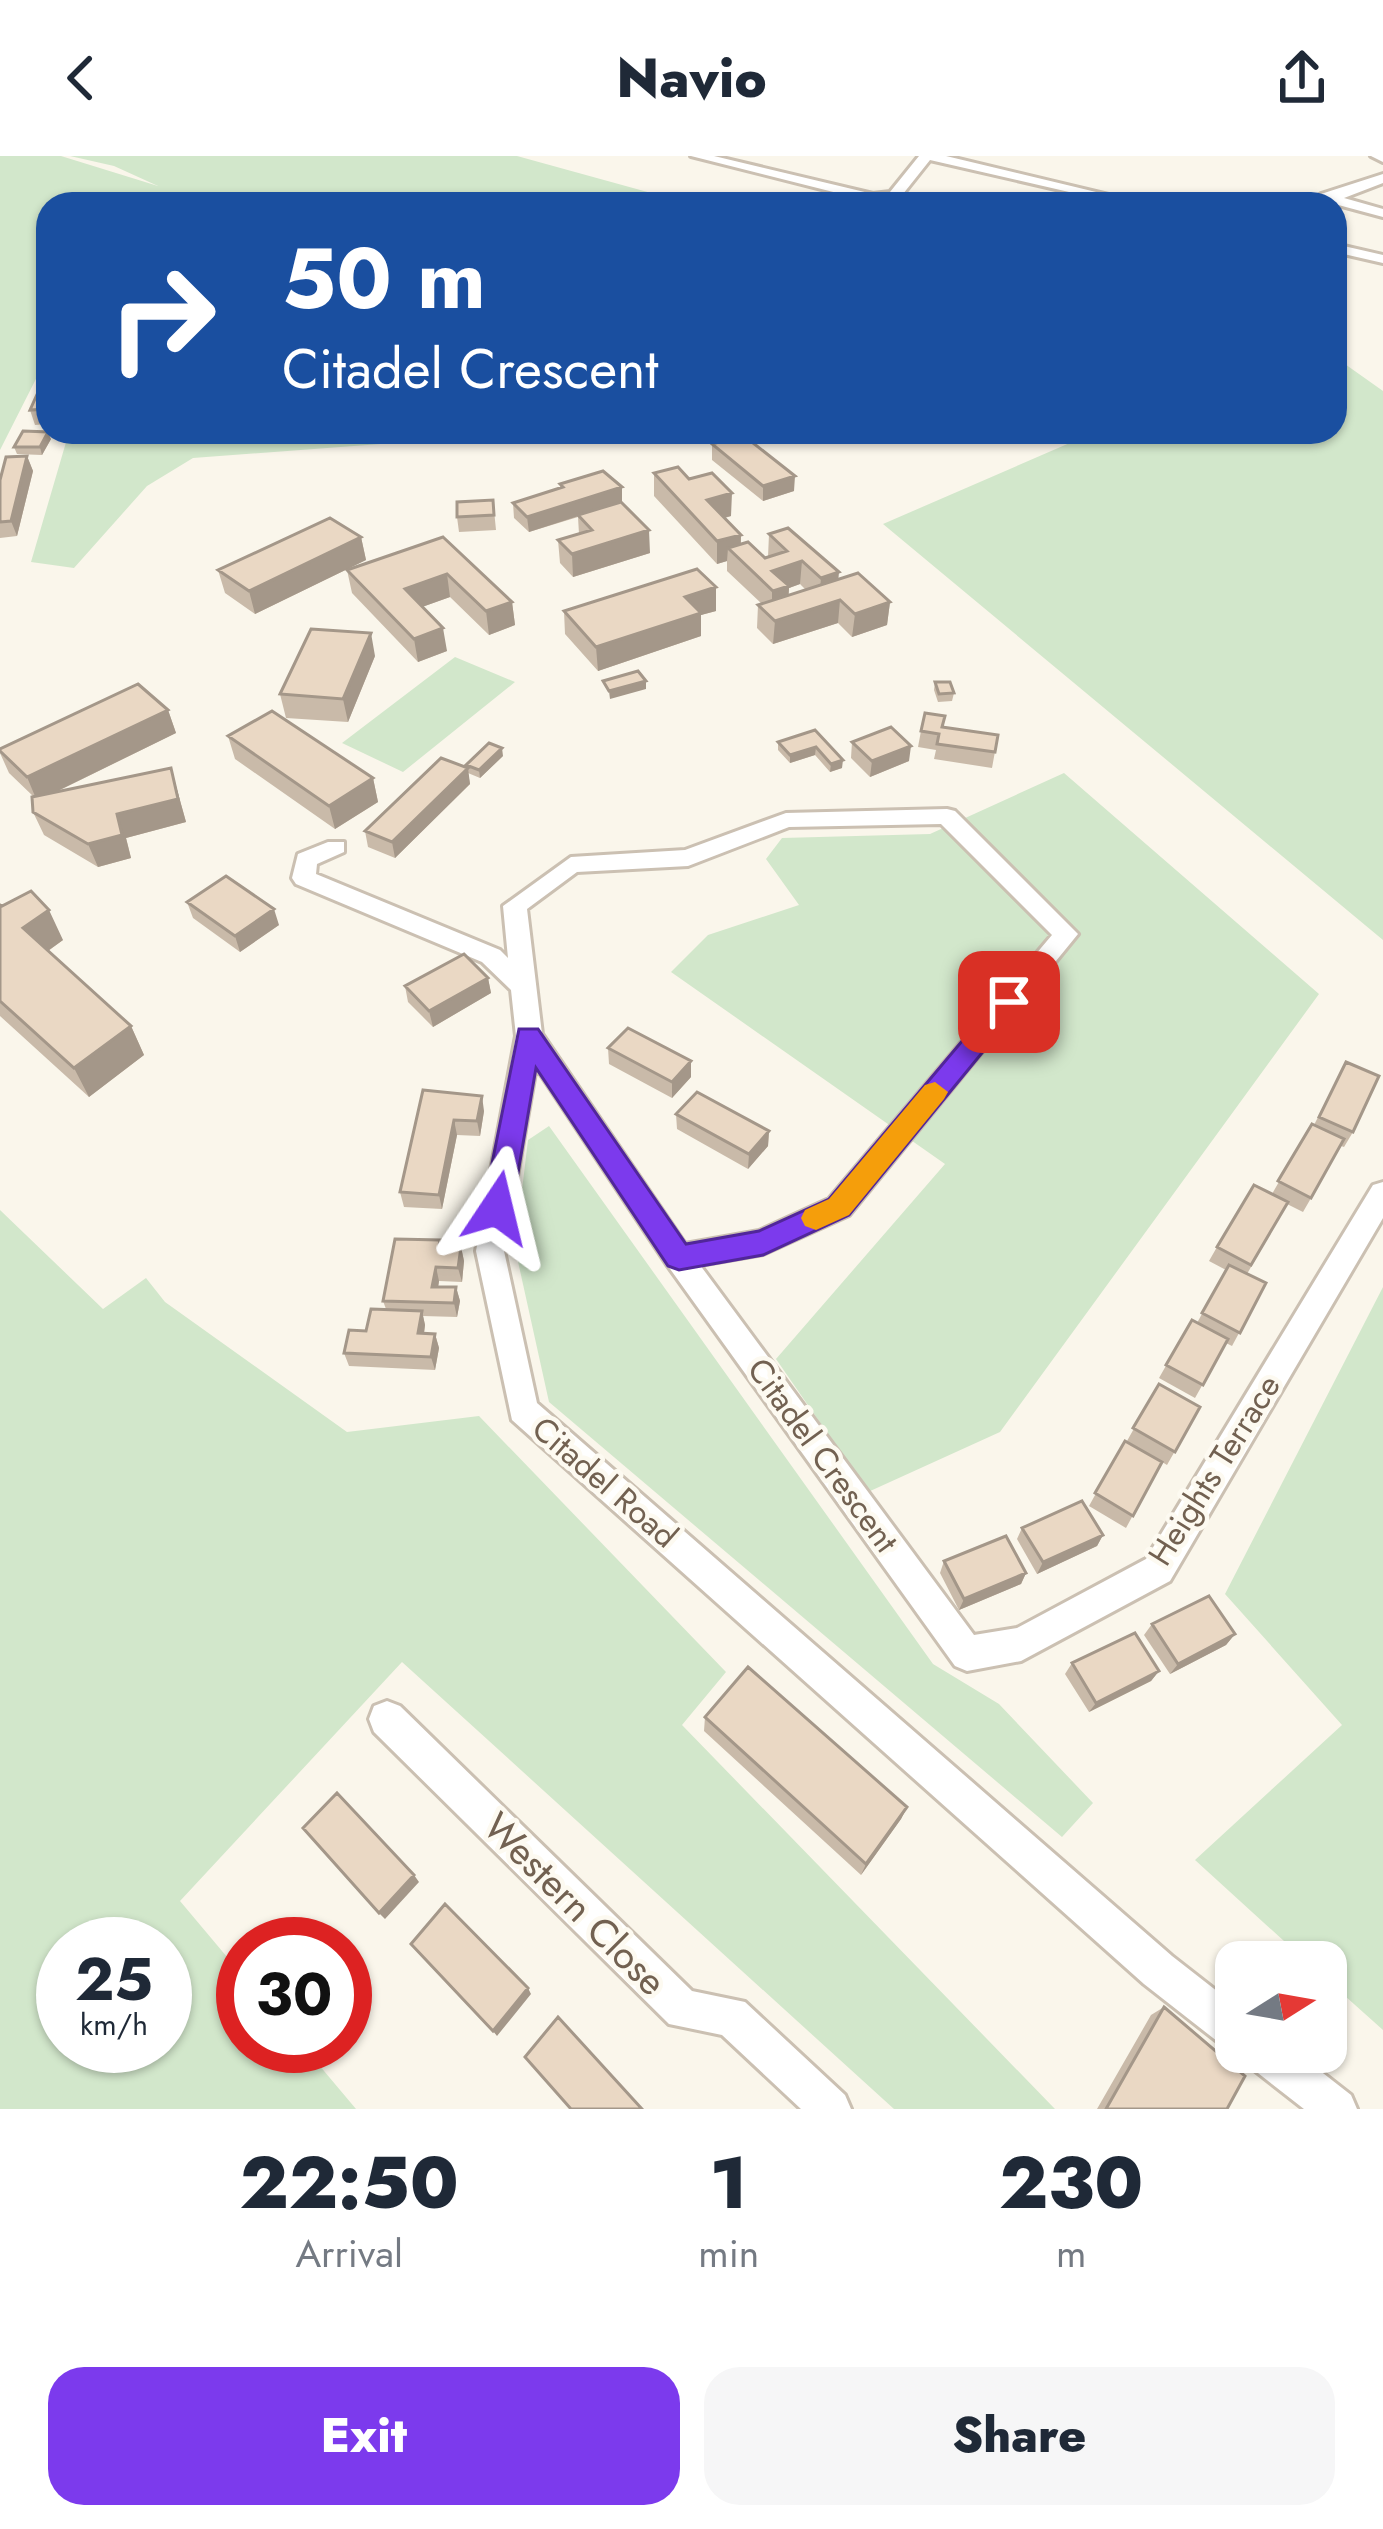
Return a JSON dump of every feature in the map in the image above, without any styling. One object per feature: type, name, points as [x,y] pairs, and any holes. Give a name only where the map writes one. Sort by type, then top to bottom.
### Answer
[{"type":"street","points":[[698,156],[848,192]]},
{"type":"street","points":[[897,192],[928,156],[1086,192]]},
{"type":"street","points":[[1344,192],[1383,178]]},
{"type":"street","points":[[1347,205],[1383,213]]},
{"type":"street","points":[[1347,251],[1383,259]]},
{"type":"street","points":[[523,987],[515,906],[571,865],[688,858],[786,820],[947,816],[1066,934],[839,1207],[763,1243],[679,1258]]},
{"type":"street","points":[[336,847],[306,860],[304,878],[491,956],[523,987]]},
{"type":"street","name":"Citadel Road","points":[[523,987],[529,1036],[490,1251],[523,1410],[1158,1970],[1215,2015]]},
{"type":"street","name":"Citadel Crescent","points":[[529,1036],[679,1258],[967,1654]]},
{"type":"street","name":"Heights Terrace","points":[[967,1654],[1021,1645],[1158,1570],[1383,1193]]},
{"type":"street","name":"Western Close","points":[[387,1719],[683,2011],[731,2016],[832,2109]]},
{"type":"street","points":[[1290,2073],[1337,2109]]},
{"type":"green space","points":[[0,156],[61,156],[158,186],[114,166],[70,156],[517,156],[648,192],[36,192],[36,379],[0,450]]},
{"type":"green space","points":[[1347,366],[1383,391],[1383,940],[883,524],[1067,444],[1347,444]]},
{"type":"green space","points":[[65,444],[380,444],[193,458],[147,486],[74,568],[31,562]]},
{"type":"green space","points":[[455,657],[515,682],[403,772],[342,743]]},
{"type":"green space","points":[[1064,773],[1319,994],[1000,1432],[868,1492],[776,1359],[945,1164],[671,972],[708,935],[799,905],[766,859],[782,838],[930,834]]},
{"type":"green space","points":[[549,1126],[933,1664],[999,1704],[1093,1803],[1062,1837],[549,1402],[515,1248],[528,1140]]},
{"type":"green space","points":[[0,1210],[103,1309],[146,1278],[165,1302],[347,1432],[479,1416],[726,1672],[682,1725],[1055,2109],[894,2109],[402,1662],[180,1901],[216,1944],[216,2073],[326,2073],[356,2109],[0,2109]]},
{"type":"green space","points":[[1383,1287],[1383,2030],[1347,1998],[1347,1941],[1284,1941],[1195,1860],[1342,1725],[1225,1594]]},
{"type":"building","points":[[23,431],[36,432],[36,444],[42,444],[40,447],[14,447]]},
{"type":"building","points":[[712,444],[754,444],[795,476],[763,486]]},
{"type":"building","points":[[27,456],[11,521],[0,522],[0,480],[6,457]]},
{"type":"building","points":[[678,467],[689,479],[712,473],[732,493],[707,500],[741,535],[717,541],[654,473]]},
{"type":"building","points":[[603,471],[622,487],[527,517],[513,503],[563,487],[560,484]]},
{"type":"building","points":[[493,500],[494,515],[457,517],[457,502]]},
{"type":"building","points":[[621,502],[649,530],[572,554],[558,540],[592,530],[578,515]]},
{"type":"building","points":[[330,518],[361,537],[249,591],[218,570]]},
{"type":"building","points":[[788,528],[839,572],[821,578],[802,561],[772,571],[789,586],[773,591],[728,548],[748,542],[765,558],[787,551],[769,534]]},
{"type":"building","points":[[443,537],[512,602],[486,611],[447,574],[405,589],[443,628],[414,639],[347,570]]},
{"type":"building","points":[[697,569],[716,587],[685,597],[701,613],[596,647],[564,611]]},
{"type":"building","points":[[858,573],[890,602],[855,614],[840,600],[775,621],[758,605]]},
{"type":"building","points":[[311,629],[371,633],[343,699],[280,694]]},
{"type":"building","points":[[638,671],[646,681],[609,691],[603,681]]},
{"type":"building","points":[[935,682],[950,682],[954,693],[939,694]]},
{"type":"building","points":[[138,684],[168,710],[27,777],[0,751],[0,749]]},
{"type":"building","points":[[272,711],[373,778],[329,806],[228,736]]},
{"type":"building","points":[[925,713],[945,716],[942,727],[998,735],[995,752],[937,744],[939,734],[921,731]]},
{"type":"building","points":[[891,727],[911,746],[872,761],[852,742]]},
{"type":"building","points":[[815,730],[843,760],[831,764],[816,747],[790,755],[778,742]]},
{"type":"building","points":[[489,743],[502,748],[479,770],[466,765]]},
{"type":"building","points":[[441,758],[468,768],[392,842],[365,831]]},
{"type":"building","points":[[171,768],[178,799],[117,814],[122,835],[88,844],[33,812],[32,797]]},
{"type":"building","points":[[226,876],[274,909],[235,936],[187,902]]},
{"type":"building","points":[[31,891],[49,910],[23,928],[131,1026],[74,1068],[0,1001],[0,905]]},
{"type":"building","points":[[464,954],[488,978],[429,1011],[405,986]]},
{"type":"building","points":[[628,1028],[691,1061],[672,1082],[608,1048]]},
{"type":"building","points":[[1346,1062],[1379,1076],[1353,1132],[1319,1117]]},
{"type":"building","points":[[423,1090],[482,1096],[477,1121],[454,1120],[439,1195],[400,1192]]},
{"type":"building","points":[[697,1092],[769,1131],[749,1154],[676,1114]]},
{"type":"building","points":[[1312,1124],[1344,1139],[1311,1198],[1278,1181]]},
{"type":"building","points":[[1254,1185],[1288,1202],[1251,1265],[1217,1247]]},
{"type":"building","points":[[395,1239],[440,1240],[439,1246],[461,1247],[458,1268],[436,1267],[432,1287],[456,1287],[454,1303],[383,1301]]},
{"type":"building","points":[[1229,1265],[1266,1283],[1240,1333],[1202,1313]]},
{"type":"building","points":[[371,1309],[422,1311],[418,1333],[435,1334],[431,1357],[344,1353],[349,1330],[366,1331]]},
{"type":"building","points":[[1192,1320],[1228,1339],[1203,1385],[1166,1365]]},
{"type":"building","points":[[1159,1384],[1200,1407],[1175,1452],[1133,1428]]},
{"type":"building","points":[[1125,1441],[1162,1462],[1133,1516],[1095,1493]]},
{"type":"building","points":[[1082,1501],[1103,1535],[1043,1562],[1022,1528]]},
{"type":"building","points":[[1006,1536],[1026,1573],[964,1599],[944,1561]]},
{"type":"building","points":[[1209,1596],[1235,1634],[1178,1664],[1152,1624]]},
{"type":"building","points":[[1135,1633],[1159,1671],[1096,1703],[1072,1663]]},
{"type":"building","points":[[748,1667],[907,1807],[866,1864],[705,1717]]},
{"type":"building","points":[[337,1793],[414,1875],[379,1913],[303,1828]]},
{"type":"building","points":[[445,1904],[528,1988],[493,2031],[411,1944]]},
{"type":"building","points":[[1164,2007],[1215,2050],[1215,2073],[1245,2076],[1227,2109],[1106,2109]]},
{"type":"building","points":[[558,2017],[642,2109],[571,2109],[525,2057]]},
{"type":"slow traffic","points":[[816,1218],[839,1207],[935,1092]]},
{"type":"route","points":[[497,1208],[529,1036],[679,1258],[763,1243],[839,1207],[1009,1002]]}]
